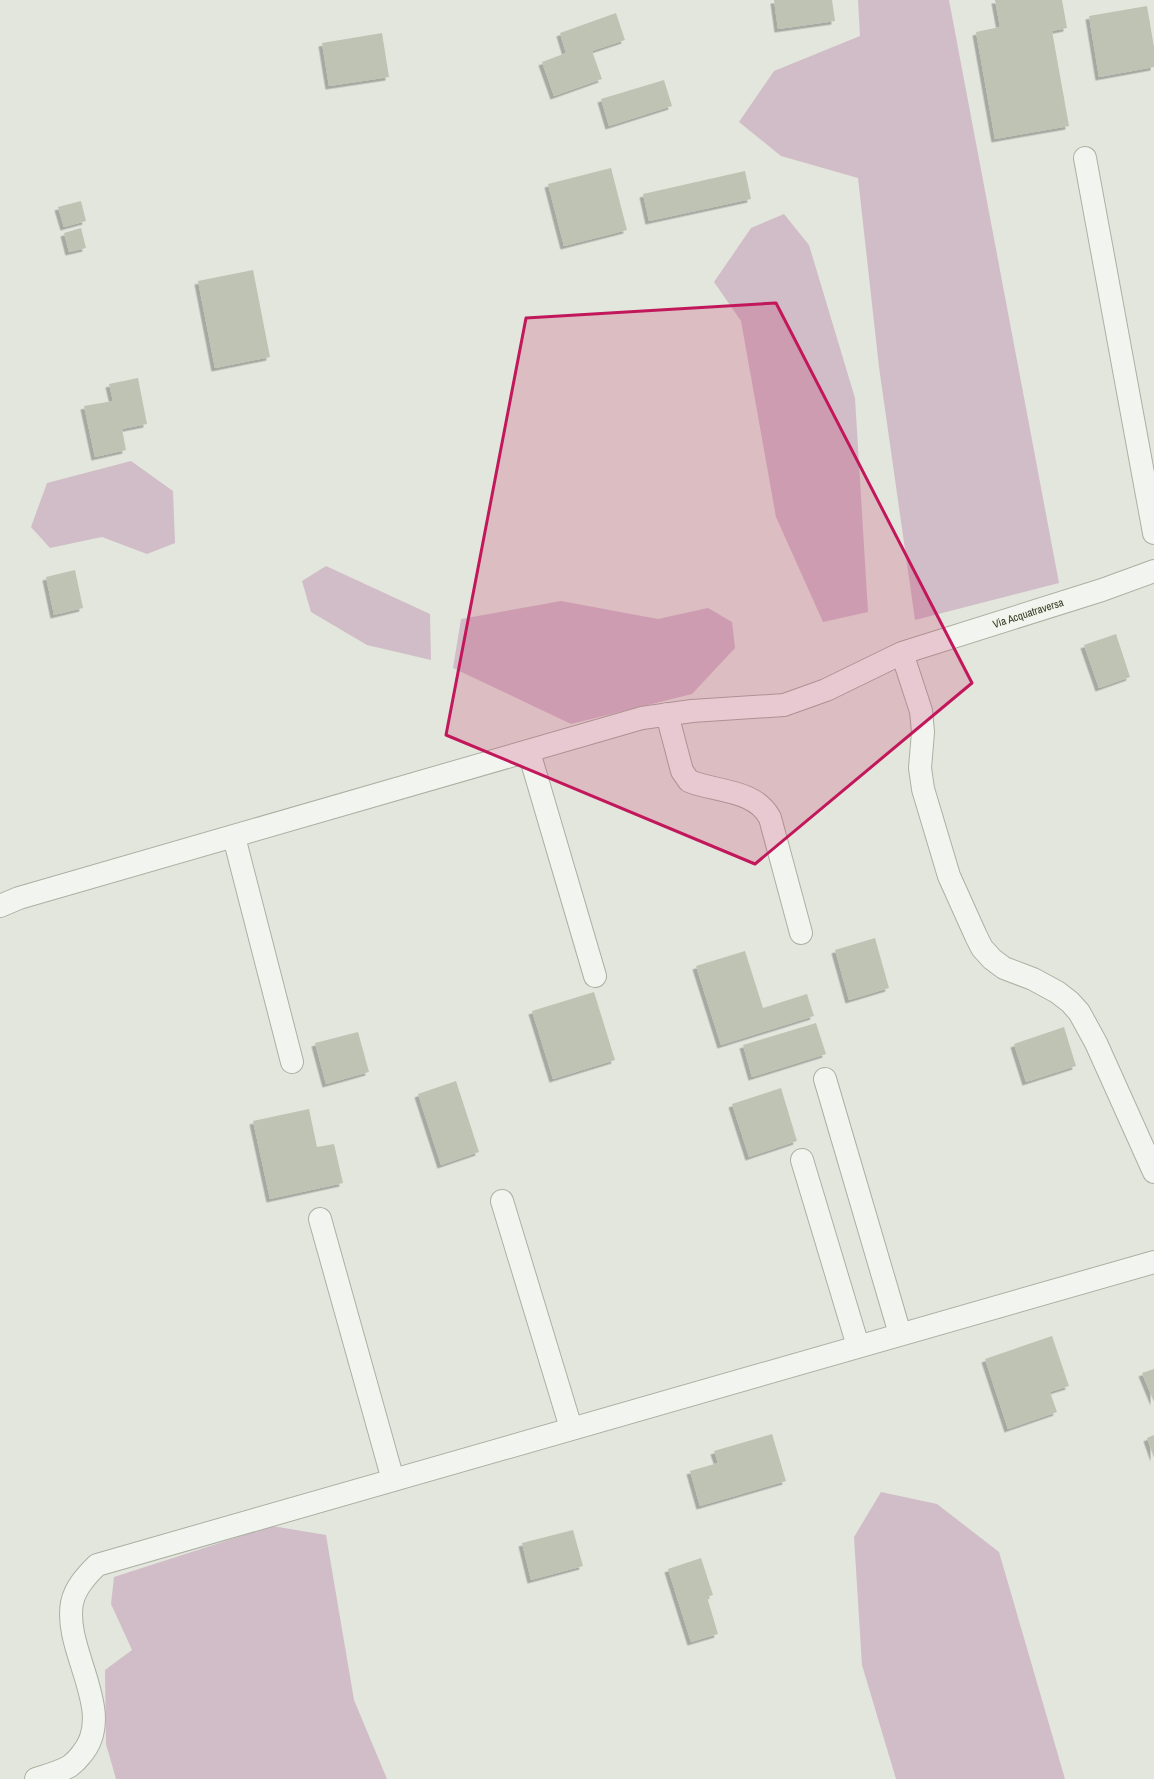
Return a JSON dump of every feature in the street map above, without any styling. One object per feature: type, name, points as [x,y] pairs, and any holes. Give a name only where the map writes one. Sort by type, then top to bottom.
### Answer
[{"type":"street","points":[[1085,158],[1154,533]]},
{"type":"street","name":"Via Acquatraversa","points":[[0,906],[19,898],[529,752],[642,718],[667,714],[784,706],[826,690],[902,654],[1154,572]]},
{"type":"street","points":[[902,654],[921,712],[923,732],[920,768],[923,789],[949,876],[976,936],[982,948],[992,959],[1004,968],[1033,979],[1057,992],[1070,1002],[1079,1012],[1096,1043],[1154,1172]]},
{"type":"street","points":[[667,714],[682,770],[689,781],[744,796],[765,808],[770,818],[801,933]]},
{"type":"street","points":[[529,752],[595,976]]},
{"type":"street","points":[[234,836],[292,1062]]},
{"type":"street","points":[[825,1079],[900,1334]]},
{"type":"street","points":[[802,1160],[858,1346]]},
{"type":"street","points":[[502,1201],[571,1428]]},
{"type":"street","points":[[320,1219],[393,1480]]},
{"type":"street","points":[[36,1779],[72,1765],[89,1745],[93,1731],[93,1706],[72,1632],[71,1616],[73,1602],[78,1589],[86,1576],[97,1565],[1154,1262]]},
{"type":"highlighted area","points":[[776,303],[972,683],[755,864],[446,735],[526,318]]},
{"type":"shaded area","points":[[858,0],[949,0],[1059,583],[915,620],[879,367],[858,178],[781,156],[739,122],[774,71],[860,36]]},
{"type":"shaded area","points":[[784,214],[809,245],[855,398],[868,612],[823,622],[776,517],[741,321],[714,282],[751,228]]},
{"type":"shaded area","points":[[131,461],[173,491],[175,543],[147,554],[102,537],[50,548],[31,527],[47,483]]},
{"type":"shaded area","points":[[326,566],[430,614],[431,660],[367,645],[311,612],[302,581]]},
{"type":"shaded area","points":[[561,601],[658,619],[708,608],[732,622],[735,648],[692,694],[571,724],[453,668],[461,619]]},
{"type":"shaded area","points":[[881,1492],[937,1504],[999,1552],[1065,1779],[896,1779],[862,1665],[854,1537]]},
{"type":"shaded area","points":[[272,1526],[326,1535],[354,1700],[387,1779],[116,1779],[106,1744],[105,1670],[132,1650],[111,1604],[114,1577]]},
{"type":"building","points":[[774,0],[832,0],[835,21],[778,29]]},
{"type":"building","points":[[995,0],[1062,0],[1067,28],[1052,31],[1069,126],[995,139],[976,32],[1000,27]]},
{"type":"building","points":[[1147,6],[1154,47],[1154,67],[1099,77],[1089,16]]},
{"type":"building","points":[[616,13],[625,40],[592,51],[602,79],[554,96],[542,62],[566,53],[560,33]]},
{"type":"building","points":[[382,33],[389,77],[329,86],[322,43]]},
{"type":"building","points":[[664,80],[672,106],[609,126],[601,99]]},
{"type":"building","points":[[611,168],[627,230],[564,246],[548,184]]},
{"type":"building","points":[[745,171],[751,199],[649,221],[643,194]]},
{"type":"building","points":[[81,201],[86,221],[64,227],[58,207]]},
{"type":"building","points":[[81,228],[86,248],[69,252],[64,233]]},
{"type":"building","points":[[253,270],[270,357],[215,368],[198,281]]},
{"type":"building","points":[[138,378],[147,424],[122,429],[126,450],[95,457],[84,406],[113,401],[109,384]]},
{"type":"building","points":[[75,570],[83,608],[54,615],[46,577]]},
{"type":"building","points":[[1116,634],[1130,677],[1099,688],[1084,645]]},
{"type":"building","points":[[875,938],[889,988],[849,1000],[835,950]]},
{"type":"building","points":[[745,951],[763,1008],[807,994],[814,1016],[721,1045],[696,966]]},
{"type":"building","points":[[594,992],[615,1060],[553,1079],[532,1011]]},
{"type":"building","points":[[816,1023],[826,1054],[752,1077],[743,1045]]},
{"type":"building","points":[[1064,1027],[1076,1066],[1026,1082],[1014,1044]]},
{"type":"building","points":[[358,1032],[369,1072],[326,1084],[315,1043]]},
{"type":"building","points":[[456,1081],[479,1152],[441,1165],[418,1094]]},
{"type":"building","points":[[781,1088],[797,1141],[749,1157],[732,1104]]},
{"type":"building","points":[[309,1109],[317,1147],[334,1144],[343,1183],[270,1199],[253,1121]]},
{"type":"building","points":[[1052,1336],[1069,1386],[1050,1392],[1057,1412],[1008,1429],[985,1359]]},
{"type":"building","points":[[1154,1369],[1154,1402],[1142,1373]]},
{"type":"building","points":[[772,1434],[786,1481],[700,1506],[690,1471],[718,1463],[714,1451]]},
{"type":"building","points":[[1154,1435],[1154,1458],[1147,1438]]},
{"type":"building","points":[[573,1530],[583,1566],[531,1580],[522,1543]]},
{"type":"building","points":[[701,1558],[713,1595],[707,1597],[718,1634],[691,1642],[668,1569]]}]
